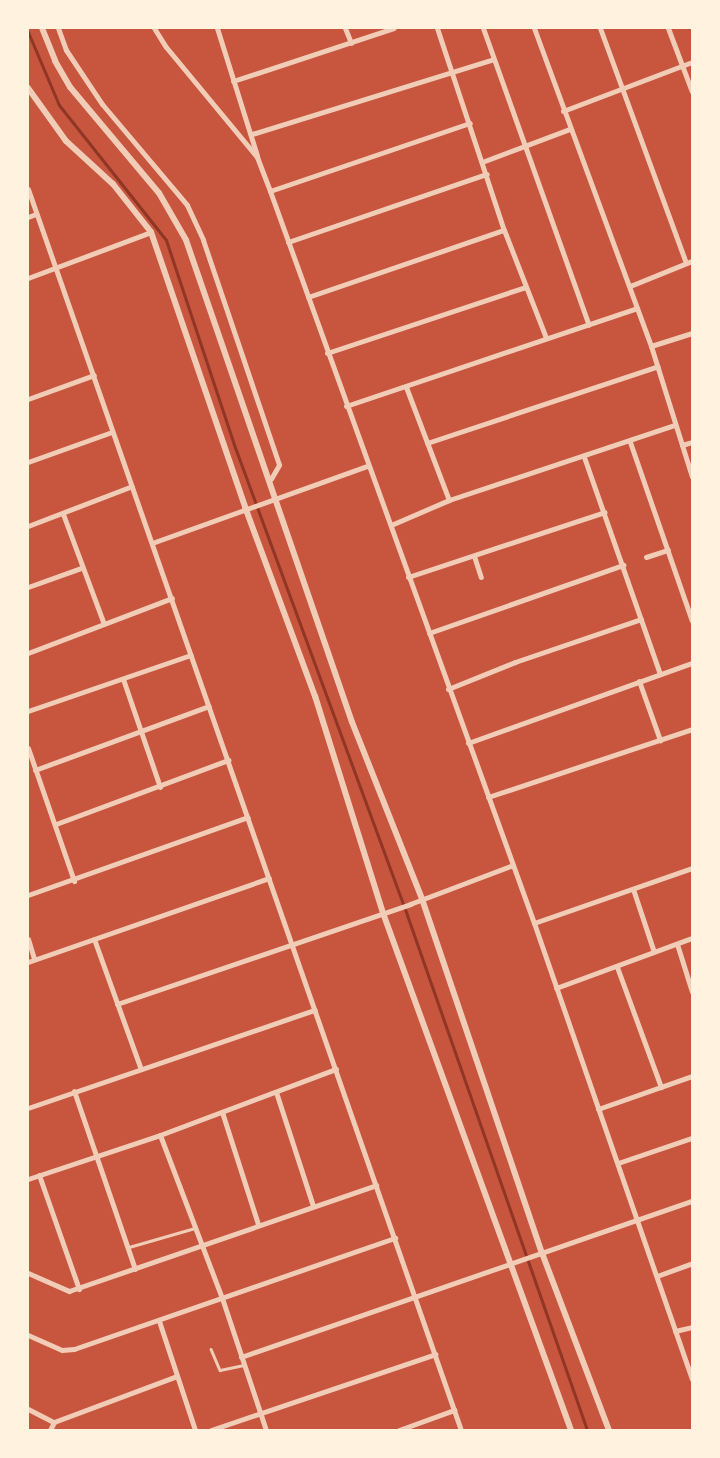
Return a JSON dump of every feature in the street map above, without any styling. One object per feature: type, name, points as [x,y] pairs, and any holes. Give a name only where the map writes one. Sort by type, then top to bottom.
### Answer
[{"type":"street","points":[[42,28],[55,61],[70,87],[159,192],[186,240],[270,479],[352,722],[422,899],[539,1253],[610,1430]]},
{"type":"street","points":[[58,28],[70,57],[102,104],[187,205],[203,240],[279,465],[270,479]]},
{"type":"street","points":[[154,28],[166,47],[257,157]]},
{"type":"street","points":[[217,28],[252,134],[257,157],[368,466],[392,525],[408,577],[534,923],[692,1380]]},
{"type":"street","points":[[345,28],[351,44]]},
{"type":"street","points":[[233,81],[351,44],[394,28]]},
{"type":"street","points":[[437,28],[504,230],[546,338]]},
{"type":"street","points":[[483,28],[589,325]]},
{"type":"street","points":[[534,28],[563,111],[630,286],[658,366],[692,477]]},
{"type":"street","points":[[600,28],[690,262],[630,286]]},
{"type":"street","points":[[668,28],[692,92]]},
{"type":"street","points":[[252,134],[451,74],[494,59]]},
{"type":"street","points":[[563,111],[692,62]]},
{"type":"street","points":[[28,92],[66,141],[113,184],[151,232],[246,507],[316,696],[386,912],[571,1430]]},
{"type":"street","points":[[270,190],[470,123]]},
{"type":"street","points":[[482,162],[570,129]]},
{"type":"street","points":[[288,242],[486,174]]},
{"type":"street","points":[[28,190],[57,268],[112,432],[192,655],[461,1430]]},
{"type":"street","points":[[28,217],[36,214]]},
{"type":"street","points":[[308,297],[504,230]]},
{"type":"street","points":[[28,278],[151,232]]},
{"type":"street","points":[[327,353],[525,287]]},
{"type":"street","points":[[346,406],[406,388],[637,308]]},
{"type":"street","points":[[651,346],[692,333]]},
{"type":"street","points":[[426,443],[658,366]]},
{"type":"street","points":[[28,399],[94,375]]},
{"type":"street","points":[[406,388],[448,500]]},
{"type":"street","points":[[392,525],[448,500],[630,442],[675,425]]},
{"type":"street","points":[[28,462],[112,432]]},
{"type":"street","points":[[630,442],[692,621]]},
{"type":"street","points":[[682,445],[692,442]]},
{"type":"street","points":[[584,457],[660,674]]},
{"type":"street","points":[[152,543],[246,507],[368,466]]},
{"type":"street","points":[[28,526],[132,486]]},
{"type":"street","points":[[408,577],[604,512]]},
{"type":"street","points":[[63,514],[104,624]]},
{"type":"street","points":[[646,557],[668,550]]},
{"type":"street","points":[[474,556],[481,577]]},
{"type":"street","points":[[429,633],[623,565]]},
{"type":"street","points":[[28,587],[82,568]]},
{"type":"street","points":[[28,653],[172,598]]},
{"type":"street","points":[[448,688],[515,662],[641,619]]},
{"type":"street","points":[[28,711],[192,655]]},
{"type":"street","points":[[468,742],[639,680],[692,663]]},
{"type":"street","points":[[122,679],[160,787]]},
{"type":"street","points":[[639,680],[660,740]]},
{"type":"street","points":[[35,770],[209,706]]},
{"type":"street","points":[[488,797],[692,729]]},
{"type":"street","points":[[28,748],[56,824],[74,881]]},
{"type":"street","points":[[56,824],[160,787],[228,760]]},
{"type":"street","points":[[28,895],[74,881],[248,817]]},
{"type":"street","points":[[117,1004],[410,904],[512,865]]},
{"type":"street","points":[[534,923],[692,868]]},
{"type":"street","points":[[28,962],[269,878]]},
{"type":"street","points":[[633,890],[654,952]]},
{"type":"street","points":[[556,988],[618,967],[692,938]]},
{"type":"street","points":[[28,939],[34,959]]},
{"type":"street","points":[[94,939],[140,1067]]},
{"type":"street","points":[[677,944],[692,992]]},
{"type":"street","points":[[618,967],[661,1087]]},
{"type":"street","points":[[28,1108],[140,1067],[315,1010]]},
{"type":"street","points":[[28,1179],[160,1135],[336,1069]]},
{"type":"street","points":[[598,1109],[692,1076]]},
{"type":"street","points":[[74,1091],[98,1156],[134,1269]]},
{"type":"street","points":[[276,1092],[313,1206]]},
{"type":"street","points":[[222,1112],[258,1224]]},
{"type":"street","points":[[160,1135],[222,1298],[266,1430]]},
{"type":"street","points":[[618,1163],[692,1138]]},
{"type":"street","points":[[39,1175],[79,1289]]},
{"type":"street","points":[[28,1273],[69,1292],[258,1224],[376,1185]]},
{"type":"street","points":[[241,1357],[512,1262],[638,1222],[692,1201]]},
{"type":"street","points":[[28,1335],[62,1350],[74,1349],[395,1238]]},
{"type":"street","points":[[657,1276],[692,1263]]},
{"type":"street","points":[[159,1321],[195,1430]]},
{"type":"street","points":[[675,1331],[692,1326]]},
{"type":"street","points":[[211,1430],[436,1354]]},
{"type":"street","points":[[50,1430],[54,1422],[177,1376]]},
{"type":"street","points":[[28,1409],[54,1422]]},
{"type":"street","points":[[398,1430],[454,1410]]},
{"type":"lane","points":[[128,1247],[195,1228]]},
{"type":"lane","points":[[211,1349],[220,1370],[244,1366]]},
{"type":"waterway","points":[[28,32],[59,105],[166,240],[236,450],[407,915],[587,1430]]}]
